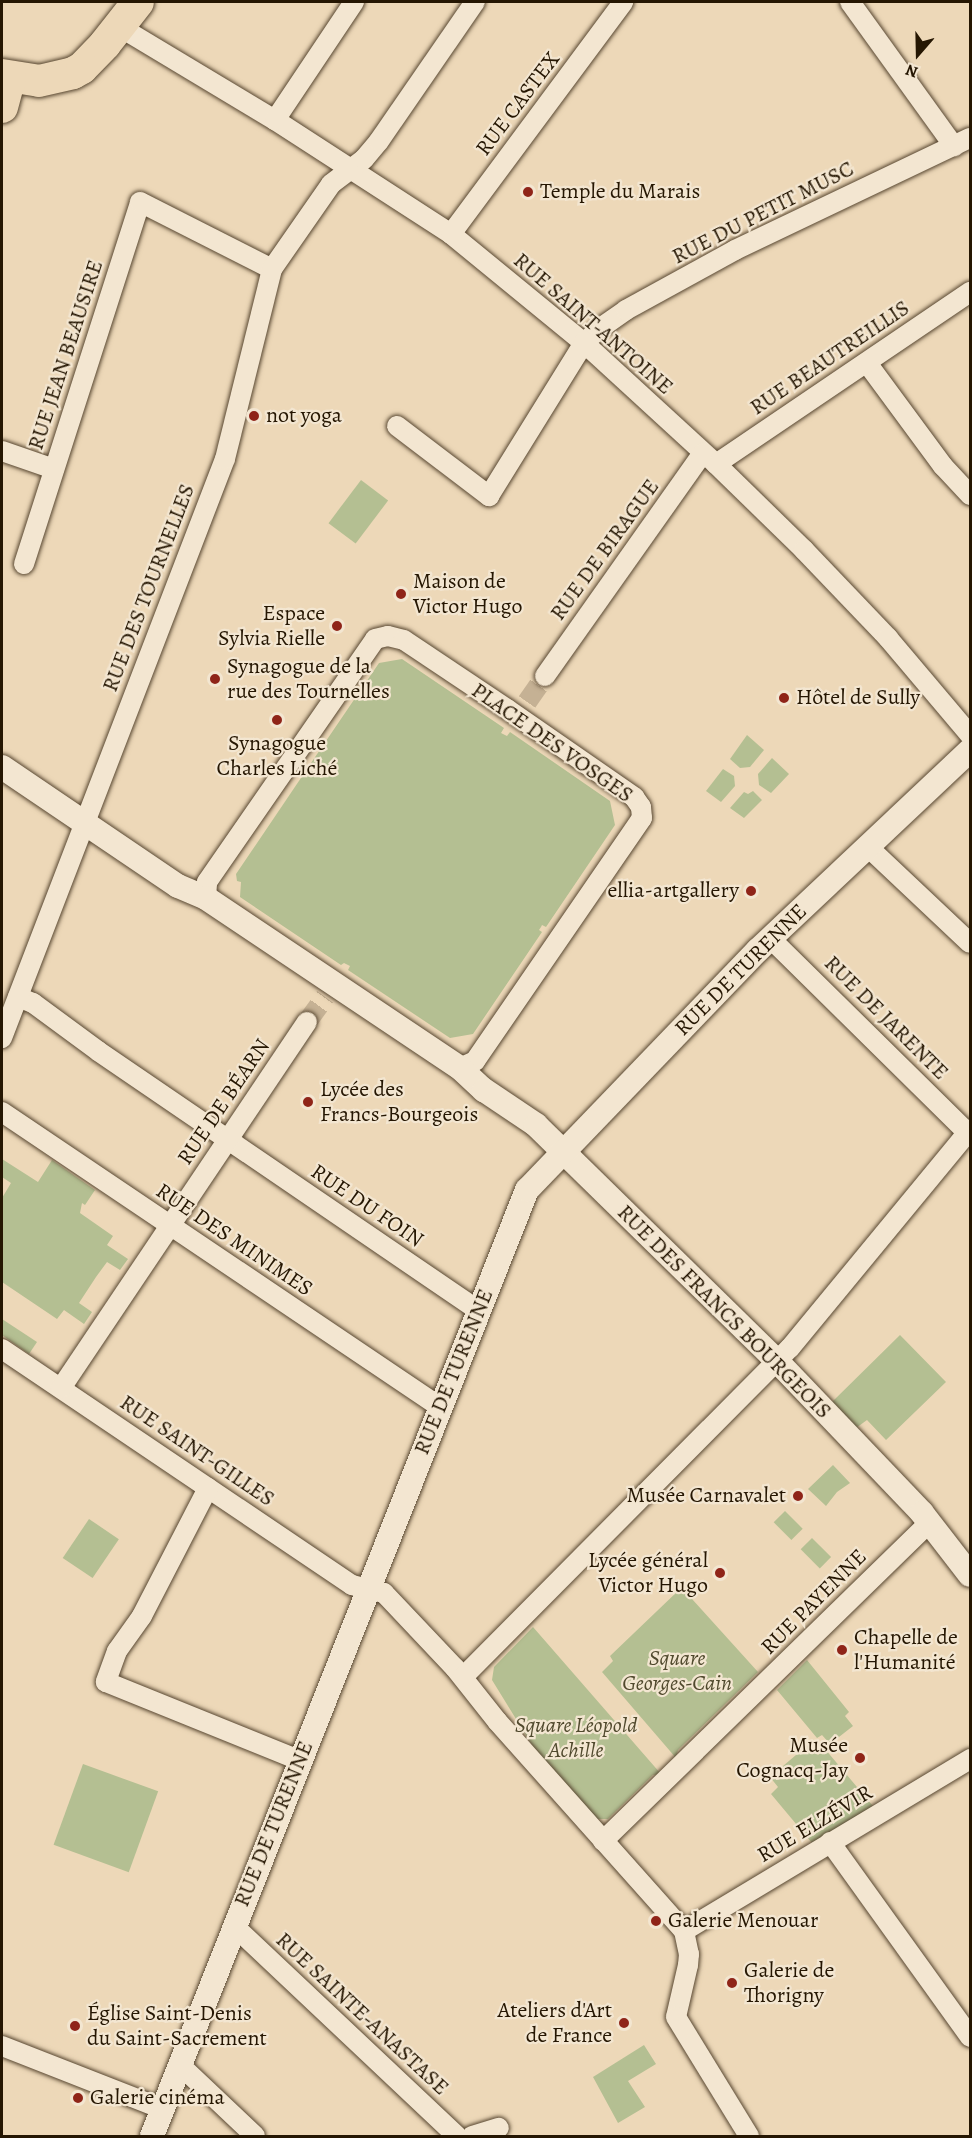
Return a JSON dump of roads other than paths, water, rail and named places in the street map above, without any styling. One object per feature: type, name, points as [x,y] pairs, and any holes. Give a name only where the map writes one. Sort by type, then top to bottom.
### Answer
[{"type":"main road","points":[[4,86],[73,73],[91,60],[138,2]]},
{"type":"street","points":[[275,120],[354,2]]},
{"type":"street","name":"RUE DES TOURNELLES","points":[[2,1038],[225,459],[272,269],[331,184],[350,170],[379,141],[475,2]]},
{"type":"street","name":"RUE CASTEX","points":[[451,234],[623,2]]},
{"type":"street","points":[[850,2],[962,142]]},
{"type":"street","name":"RUE SAINT-ANTOINE","points":[[120,27],[275,120],[451,234],[584,343],[710,458],[888,638],[970,735]]},
{"type":"street","name":"RUE DU PETIT MUSC","points":[[584,343],[626,310],[735,250],[962,142]]},
{"type":"street","name":"RUE JEAN BEAUSIRE","points":[[2,451],[54,469],[140,202],[272,269]]},
{"type":"street","name":"RUE BEAUTREILLIS","points":[[710,458],[867,363],[970,292]]},
{"type":"street","points":[[397,426],[489,496],[584,343]]},
{"type":"street","points":[[867,363],[944,466],[970,495]]},
{"type":"street","name":"RUE DE BIRAGUE","points":[[545,676],[710,458]]},
{"type":"street","points":[[24,564],[54,469]]},
{"type":"street","name":"PLACE DES VOSGES","points":[[206,898],[207,882],[375,639],[388,636],[404,640],[521,708],[634,797],[641,807],[642,818],[475,1061],[460,1068]]},
{"type":"street","name":"RUE DE TURENNE","points":[[152,2136],[367,1588],[527,1190],[770,938],[970,750]]},
{"type":"street","points":[[2,767],[178,886],[206,898],[330,990],[460,1068]]},
{"type":"street","points":[[867,846],[970,943]]},
{"type":"street","name":"RUE DE JARENTE","points":[[770,938],[969,1132]]},
{"type":"street","name":"RUE DU FOIN","points":[[18,997],[33,1003],[98,1052],[479,1311]]},
{"type":"street","name":"RUE DE BÉARN","points":[[61,1388],[308,1022]]},
{"type":"street","name":"RUE DES FRANCS BOURGEOIS","points":[[460,1068],[484,1090],[536,1125],[776,1360],[930,1522],[970,1575]]},
{"type":"street","name":"RUE DES MINIMES","points":[[2,1112],[440,1407]]},
{"type":"street","points":[[463,1677],[790,1348],[969,1132]]},
{"type":"street","name":"RUE SAINT-GILLES","points":[[2,1349],[352,1585],[384,1593],[463,1677],[498,1721],[684,1931]]},
{"type":"street","points":[[208,1488],[142,1616],[117,1651],[106,1682],[299,1760]]},
{"type":"street","name":"RUE PAYENNE","points":[[603,1841],[930,1522]]},
{"type":"street","name":"RUE ELZÉVIR","points":[[684,1931],[970,1759]]},
{"type":"street","points":[[830,1842],[970,2037]]},
{"type":"street","name":"RUE SAINTE-ANASTASE","points":[[234,1926],[457,2136]]},
{"type":"street","points":[[684,1931],[689,1954],[688,1965],[676,2017],[749,2136]]},
{"type":"street","points":[[2,2046],[162,2109]]},
{"type":"street","points":[[180,2065],[255,2136]]},
{"type":"street","points":[[472,2136],[499,2128]]},
{"type":"tunnel","points":[[527,702],[545,676]]},
{"type":"tunnel","points":[[307,1022],[325,997]]},
{"type":"place","name":"Temple du Marais","points":[[528,192]]},
{"type":"place","name":"not yoga","points":[[254,416]]},
{"type":"place","name":"Maison de Victor Hugo","points":[[401,594]]},
{"type":"place","name":"Espace Sylvia Rielle","points":[[337,626]]},
{"type":"place","name":"Synagogue de la rue des Tournelles","points":[[215,679]]},
{"type":"place","name":"Hôtel de Sully","points":[[784,698]]},
{"type":"place","name":"Synagogue Charles Liché","points":[[277,720]]},
{"type":"place","name":"ellia-artgallery","points":[[751,891]]},
{"type":"place","name":"Lycée des Francs-Bourgeois","points":[[308,1102]]},
{"type":"place","name":"Musée Carnavalet","points":[[798,1496]]},
{"type":"place","name":"Lycée général Victor Hugo","points":[[720,1573]]},
{"type":"place","name":"Chapelle de l'Humanité","points":[[842,1650]]},
{"type":"place","name":"Musée Cognacq-Jay","points":[[860,1758]]},
{"type":"place","name":"Galerie Menouar","points":[[656,1921]]},
{"type":"place","name":"Galerie de Thorigny","points":[[732,1983]]},
{"type":"place","name":"Ateliers d'Art de France","points":[[624,2023]]},
{"type":"place","name":"Église Saint-Denis du Saint-Sacrement","points":[[75,2026]]},
{"type":"place","name":"Galerie cinéma","points":[[78,2098]]},
{"type":"park label","name":"Square Georges-Cain","points":[[677,1670]]},
{"type":"park label","name":"Square Léopold Achille","points":[[576,1738]]}]
